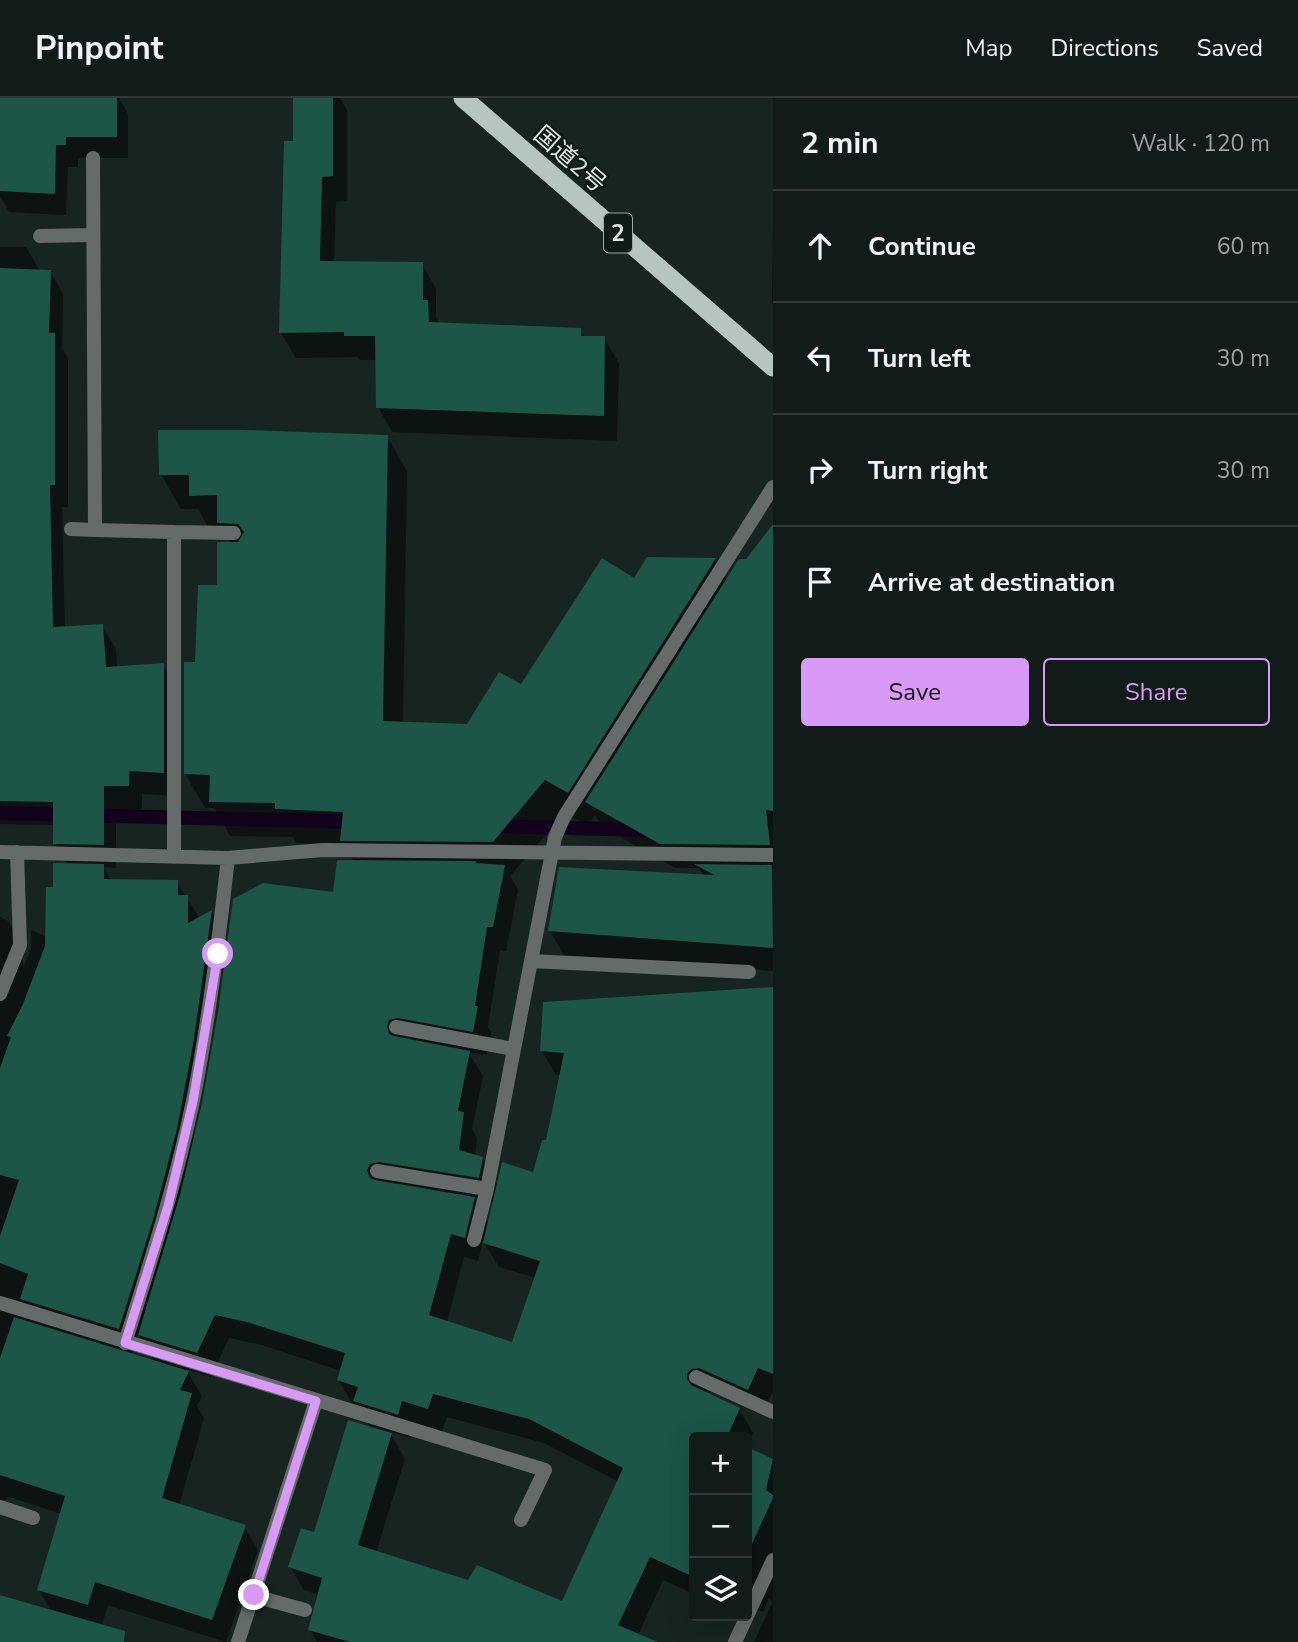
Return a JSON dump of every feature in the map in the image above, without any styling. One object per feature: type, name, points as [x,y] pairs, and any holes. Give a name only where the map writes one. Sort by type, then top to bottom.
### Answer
[{"type":"highway","name":"国道2号","points":[[463,98],[773,367]]},
{"type":"street","points":[[93,158],[95,530]]},
{"type":"street","points":[[40,236],[93,235]]},
{"type":"street","points":[[474,1240],[487,1189],[555,837],[564,817],[773,487]]},
{"type":"street","points":[[71,529],[234,533]]},
{"type":"street","points":[[174,532],[174,857]]},
{"type":"street","points":[[0,852],[228,858],[323,850],[773,855]]},
{"type":"street","points":[[0,994],[20,945],[17,852]]},
{"type":"street","points":[[125,1343],[168,1206],[193,1101],[218,954],[228,858]]},
{"type":"street","points":[[531,961],[749,972]]},
{"type":"street","points":[[396,1027],[513,1049]]},
{"type":"street","points":[[377,1171],[487,1189]]},
{"type":"street","points":[[0,1303],[545,1470],[521,1520]]},
{"type":"street","points":[[696,1377],[773,1412]]},
{"type":"street","points":[[237,1642],[316,1401]]},
{"type":"street","points":[[0,1507],[33,1518]]},
{"type":"street","points":[[734,1642],[773,1560]]},
{"type":"street","points":[[254,1595],[305,1610]]},
{"type":"building","points":[[0,98],[117,98],[117,137],[66,137],[66,145],[56,145],[55,194],[0,191]]},
{"type":"building","points":[[293,98],[333,98],[333,176],[322,177],[320,261],[423,262],[423,300],[428,300],[429,322],[581,328],[581,336],[605,336],[604,416],[376,408],[375,336],[344,336],[344,332],[279,333],[284,141],[293,141]]},
{"type":"building","points":[[0,268],[51,270],[49,333],[55,333],[55,485],[50,485],[53,627],[103,624],[106,667],[164,663],[164,773],[129,771],[129,786],[104,786],[104,845],[53,844],[53,802],[0,801]]},
{"type":"building","points":[[158,430],[388,435],[383,721],[467,724],[499,672],[521,684],[602,558],[634,578],[647,557],[716,558],[568,793],[545,780],[493,842],[340,841],[343,812],[275,809],[275,803],[209,802],[210,775],[184,774],[184,662],[195,662],[198,585],[217,585],[217,542],[238,542],[244,532],[238,524],[217,523],[217,495],[189,496],[189,475],[159,475]]},
{"type":"building","points":[[773,524],[773,811],[766,810],[770,845],[660,844],[585,802],[739,559],[746,559]]},
{"type":"building","points":[[337,860],[477,861],[475,863],[505,865],[493,927],[487,927],[473,1032],[398,1018],[389,1020],[387,1026],[389,1034],[394,1036],[470,1051],[458,1111],[464,1112],[459,1150],[483,1157],[479,1178],[379,1162],[370,1164],[367,1170],[370,1178],[375,1180],[475,1197],[465,1238],[451,1234],[429,1315],[512,1342],[540,1261],[483,1243],[502,1162],[533,1172],[542,1140],[546,1140],[564,1053],[540,1051],[543,1002],[773,987],[773,1374],[758,1368],[748,1390],[699,1368],[691,1369],[687,1374],[691,1385],[740,1408],[729,1432],[689,1432],[689,1575],[650,1557],[618,1625],[658,1642],[350,1642],[308,1630],[322,1578],[288,1567],[301,1528],[314,1532],[348,1420],[392,1433],[358,1545],[468,1580],[477,1565],[562,1601],[623,1468],[529,1419],[433,1394],[428,1409],[402,1401],[398,1415],[353,1401],[358,1387],[337,1380],[345,1353],[247,1322],[215,1315],[197,1353],[138,1335],[180,1195],[202,1103],[218,1012],[233,899],[263,883],[333,892]]},
{"type":"building","points":[[53,863],[104,864],[104,879],[178,880],[178,895],[188,895],[188,923],[212,910],[194,1039],[177,1129],[153,1220],[119,1329],[20,1299],[28,1274],[0,1263],[0,1236],[19,1180],[0,1175],[0,1068],[11,1037],[7,1036],[23,1004],[45,946],[46,887],[53,887]]},
{"type":"building","points":[[694,864],[772,865],[773,948],[548,931],[559,867],[714,875]]},
{"type":"building","points":[[14,1317],[189,1371],[180,1390],[192,1393],[162,1498],[246,1525],[212,1620],[95,1582],[88,1605],[37,1590],[65,1496],[0,1475],[0,1358]]},
{"type":"building","points":[[752,1449],[773,1459],[766,1490],[773,1498],[752,1544]]},
{"type":"building","points":[[0,1595],[125,1631],[124,1642],[0,1642]]},
{"type":"waterway","points":[[0,813],[359,822]]},
{"type":"waterway","points":[[487,826],[653,830]]},
{"type":"route","points":[[218,954],[193,1101],[168,1206],[125,1343],[316,1401],[254,1595]]}]
